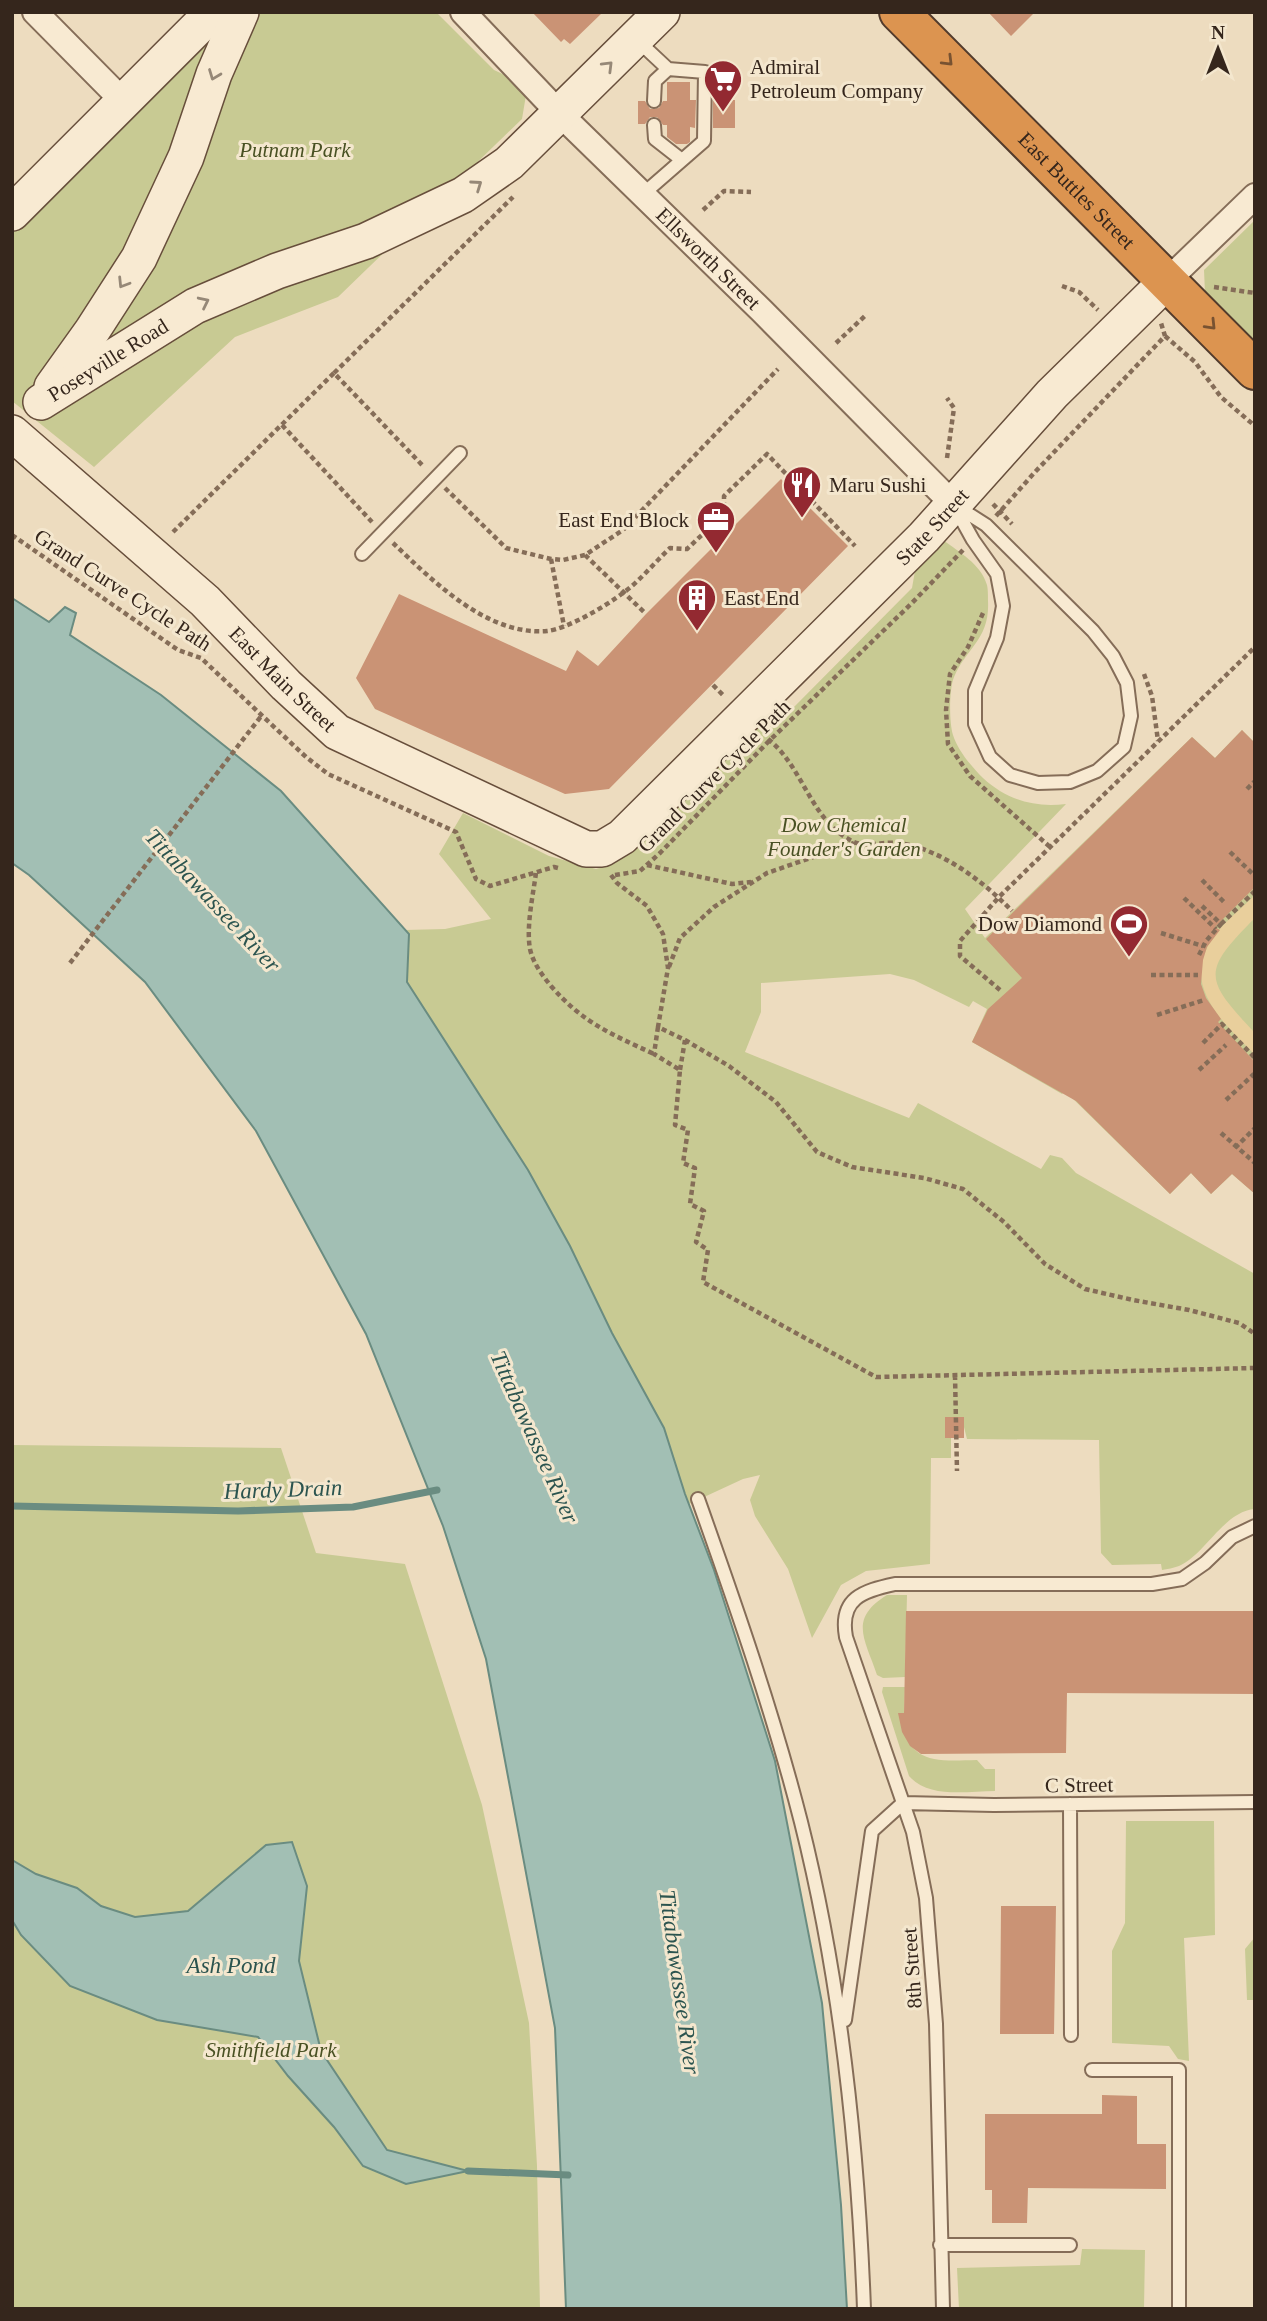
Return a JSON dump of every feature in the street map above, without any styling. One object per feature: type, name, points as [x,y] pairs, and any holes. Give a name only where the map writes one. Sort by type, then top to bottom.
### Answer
[{"type":"highway","name":"East Buttles Street","points":[[899,12],[1255,370]]},
{"type":"street","points":[[35,12],[124,102]]},
{"type":"street","points":[[12,213],[213,12]]},
{"type":"street","name":"Poseyville Road","points":[[41,402],[92,331],[139,258],[186,157],[214,74],[241,12]]},
{"type":"street","name":"Ellsworth Street","points":[[463,12],[559,114],[953,504]]},
{"type":"street","name":"Poseyville Road","points":[[41,402],[195,306],[276,271],[366,241],[463,195],[509,163],[662,12]]},
{"type":"street","name":"State Street","points":[[604,867],[622,837],[924,537],[1052,394],[1176,289],[1255,195]]},
{"type":"street","points":[[12,432],[41,402]]},
{"type":"street","name":"East Main Street","points":[[12,432],[205,601],[286,685],[337,732],[586,849],[604,867]]},
{"type":"lane","points":[[636,38],[676,73]]},
{"type":"lane","points":[[642,195],[678,155],[704,141],[705,72],[676,73],[655,81],[654,101]]},
{"type":"lane","points":[[654,124],[655,139],[678,155]]},
{"type":"lane","points":[[362,554],[460,453]]},
{"type":"lane","points":[[953,504],[986,524],[1093,631],[1114,656],[1127,682],[1131,716],[1124,747],[1097,771],[1070,782],[1038,783],[1010,775],[990,757],[975,724],[975,691],[997,638],[1003,606],[997,574],[973,540],[953,504]]},
{"type":"lane","points":[[698,1499],[740,1618],[792,1786],[822,1921],[839,2008],[861,2236],[864,2309]]},
{"type":"lane","name":"8th Street","points":[[943,2309],[936,2025],[930,1943],[913,1832],[846,1637],[843,1623],[850,1602],[867,1590],[895,1584],[1152,1584],[1182,1580],[1205,1563],[1232,1537],[1255,1526]]},
{"type":"lane","name":"C Street","points":[[903,1803],[1255,1802]]},
{"type":"lane","points":[[842,2038],[873,1831],[903,1803]]},
{"type":"lane","points":[[1070,1804],[1071,2035]]},
{"type":"lane","points":[[1092,2070],[1179,2070],[1179,2309]]},
{"type":"lane","points":[[940,2245],[1070,2245]]},
{"type":"path","points":[[173,532],[522,188]]},
{"type":"path","points":[[703,210],[724,191],[751,192]]},
{"type":"path","points":[[1255,293],[1200,285],[1176,289],[1161,323],[1165,336],[1195,362],[1221,397],[1255,426]]},
{"type":"path","points":[[1062,286],[1079,292],[1098,310]]},
{"type":"path","points":[[836,343],[867,314]]},
{"type":"path","points":[[986,524],[1165,336]]},
{"type":"path","points":[[334,373],[506,548],[538,558],[563,560],[585,555],[623,530],[778,369]]},
{"type":"path","points":[[947,398],[954,408],[947,458]]},
{"type":"path","points":[[282,425],[382,533],[411,560],[477,614],[524,631],[549,631],[564,626],[623,593],[670,548],[687,549],[724,514],[724,496],[767,454],[855,547]]},
{"type":"path","name":"Grand Curve Cycle Path","points":[[12,535],[178,650],[201,658],[306,757],[328,774],[456,832],[475,879],[490,886],[554,867],[566,870]]},
{"type":"path","name":"Grand Curve Cycle Path","points":[[604,867],[640,871],[647,865],[973,540]]},
{"type":"path","points":[[585,555],[646,614]]},
{"type":"path","points":[[551,559],[564,626]]},
{"type":"path","points":[[999,990],[960,956],[960,941],[999,897],[1255,647]]},
{"type":"path","points":[[713,685],[731,702]]},
{"type":"path","points":[[69,963],[262,715]]},
{"type":"path","points":[[763,735],[790,760],[807,794],[832,826],[854,843]]},
{"type":"path","points":[[1247,789],[1255,781]]},
{"type":"path","points":[[654,1054],[668,968],[680,939],[714,907],[767,873],[854,843],[898,843],[938,854],[999,897],[1012,911]]},
{"type":"path","points":[[1230,852],[1255,876]]},
{"type":"path","points":[[647,865],[732,884],[752,882]]},
{"type":"path","points":[[604,867],[617,883],[647,906],[663,934],[668,968]]},
{"type":"path","points":[[536,873],[530,948],[539,972],[570,1008],[599,1029],[654,1054],[680,1070]]},
{"type":"path","points":[[1202,880],[1226,904]]},
{"type":"path","points":[[1199,955],[1216,929],[1255,891]]},
{"type":"path","points":[[1184,898],[1216,929]]},
{"type":"path","points":[[1202,906],[1221,924]]},
{"type":"path","points":[[1161,933],[1203,946]]},
{"type":"path","points":[[1151,975],[1198,975]]},
{"type":"path","points":[[1157,1015],[1204,1000]]},
{"type":"path","points":[[1203,1043],[1222,1024],[1255,1058]]},
{"type":"path","points":[[658,1027],[729,1066],[776,1102],[817,1152],[852,1167],[924,1178],[963,1189],[1004,1222],[1045,1264],[1084,1289],[1239,1323],[1255,1334]]},
{"type":"path","points":[[685,1040],[675,1125],[688,1130],[683,1163],[695,1168],[690,1204],[704,1211],[696,1242],[708,1250],[703,1282],[876,1377],[1255,1368]]},
{"type":"path","points":[[1199,1070],[1226,1045]]},
{"type":"path","points":[[1226,1100],[1254,1074]]},
{"type":"path","points":[[1235,1148],[1255,1128]]},
{"type":"path","points":[[1221,1133],[1255,1164]]},
{"type":"path","points":[[955,1375],[957,1471]]},
{"type":"green space","name":"Putnam Park","points":[[240,12],[436,12],[494,70],[509,77],[526,95],[522,119],[338,297],[235,337],[94,467],[12,401],[12,233]]},
{"type":"green space","points":[[1255,220],[1255,343],[1205,293],[1204,270]]},
{"type":"green space","name":"Dow Chemical Founder's Garden","points":[[943,540],[975,565],[984,578],[988,591],[988,614],[982,634],[952,682],[950,714],[955,741],[974,769],[1002,792],[1021,801],[1043,805],[1066,804],[965,909],[985,938],[1192,737],[1215,758],[1242,730],[1255,743],[1255,1194],[1232,1174],[1211,1194],[1191,1173],[1170,1194],[1065,1091],[1062,1094],[972,1042],[987,1009],[973,1001],[969,1007],[914,980],[890,974],[761,983],[761,1012],[745,1052],[909,1118],[918,1103],[1041,1169],[1050,1155],[1062,1158],[1076,1173],[1255,1274],[1255,1509],[1234,1517],[1197,1553],[1179,1566],[1162,1570],[1161,1564],[1112,1565],[1101,1553],[1099,1440],[967,1439],[964,1427],[946,1418],[945,1438],[951,1438],[951,1458],[931,1458],[930,1564],[866,1571],[841,1585],[812,1638],[788,1569],[755,1516],[750,1500],[760,1475],[743,1479],[689,1504],[570,1246],[528,1170],[406,982],[409,935],[405,930],[445,929],[491,919],[439,854],[463,813],[549,856],[596,869],[613,864],[646,838],[773,707],[794,707],[912,588],[916,565]]},
{"type":"green space","name":"Smithfield Park","points":[[12,1445],[281,1448],[316,1553],[405,1564],[482,1805],[529,2023],[537,2166],[540,2309],[12,2309]]},
{"type":"green space","points":[[887,1595],[907,1595],[905,1677],[883,1678],[877,1675],[865,1640],[863,1630],[867,1613]]},
{"type":"green space","points":[[883,1687],[905,1687],[904,1713],[899,1713],[903,1730],[916,1751],[936,1759],[977,1760],[985,1769],[995,1769],[995,1791],[938,1791],[917,1783],[909,1776],[882,1692]]},
{"type":"green space","points":[[1126,1821],[1214,1821],[1215,1935],[1184,1938],[1189,2061],[1178,2059],[1169,2046],[1112,2043],[1112,1951],[1125,1923]]},
{"type":"green space","points":[[1255,1937],[1255,2000],[1247,2000],[1245,1949]]},
{"type":"green space","points":[[1082,2249],[1145,2250],[1144,2309],[959,2309],[957,2268],[1080,2265]]},
{"type":"sand","points":[[1255,895],[1255,918],[1225,951],[1218,964],[1216,976],[1218,987],[1226,1000],[1255,1033],[1255,1055],[1222,1020],[1205,993],[1201,979],[1202,964],[1211,940]]},
{"type":"water","name":"Tittabawassee River","points":[[12,598],[49,622],[65,607],[76,613],[70,635],[161,695],[281,791],[409,934],[407,982],[528,1170],[664,1428],[685,1494],[714,1570],[775,1761],[822,2003],[841,2205],[847,2309],[566,2309],[555,2028],[486,1659],[443,1526],[366,1334],[256,1131],[145,982],[29,875],[12,863]]},
{"type":"water","name":"Ash Pond","points":[[292,1842],[307,1886],[299,1961],[321,2051],[387,2150],[468,2171],[406,2184],[363,2166],[334,2127],[288,2076],[258,2037],[157,2020],[70,1986],[21,1935],[12,1920],[12,1860],[36,1874],[77,1888],[101,1906],[135,1917],[188,1911],[266,1845]]},
{"type":"building","points":[[532,12],[603,12],[570,44],[564,39],[561,42]]},
{"type":"building","points":[[988,12],[1035,12],[1011,36]]},
{"type":"building","points":[[667,82],[690,82],[690,100],[696,100],[695,128],[690,127],[690,142],[687,144],[676,144],[667,137],[667,125],[663,125],[657,117],[650,117],[645,124],[638,124],[638,101],[645,101],[650,109],[659,108],[663,101],[667,101]]},
{"type":"building","points":[[713,100],[735,100],[735,128],[713,128]]},
{"type":"building","name":"East End","points":[[781,479],[848,546],[609,789],[565,794],[375,709],[356,678],[399,594],[566,671],[577,650],[598,666]]},
{"type":"building","name":"Dow Diamond","points":[[1242,730],[1255,743],[1255,887],[1215,927],[1220,930],[1207,947],[1201,984],[1206,998],[1221,1019],[1218,1022],[1255,1062],[1255,1194],[1232,1174],[1211,1194],[1191,1173],[1170,1194],[1076,1101],[972,1042],[988,1009],[1022,978],[986,939],[1192,737],[1215,758]]},
{"type":"building","points":[[945,1417],[964,1417],[964,1438],[945,1438]]},
{"type":"building","points":[[906,1611],[1255,1611],[1255,1694],[1067,1693],[1066,1753],[921,1754],[910,1746],[902,1732],[898,1713],[904,1713]]},
{"type":"building","points":[[1001,1906],[1056,1906],[1054,2034],[1000,2034]]},
{"type":"building","points":[[1102,2095],[1137,2096],[1137,2144],[1166,2144],[1166,2189],[1028,2188],[1027,2223],[992,2223],[992,2190],[985,2190],[985,2114],[1102,2114]]},
{"type":"waterway","name":"Hardy Drain","points":[[12,1506],[238,1511],[353,1507],[437,1490]]},
{"type":"waterway","points":[[468,2171],[568,2175]]},
{"type":"place","name":"Admiral Petroleum Company","points":[[723,113]]},
{"type":"place","name":"Maru Sushi","points":[[802,519]]},
{"type":"place","name":"East End Block","points":[[716,554]]},
{"type":"place","name":"East End","points":[[697,632]]},
{"type":"place","name":"Dow Diamond","points":[[1129,958]]}]
